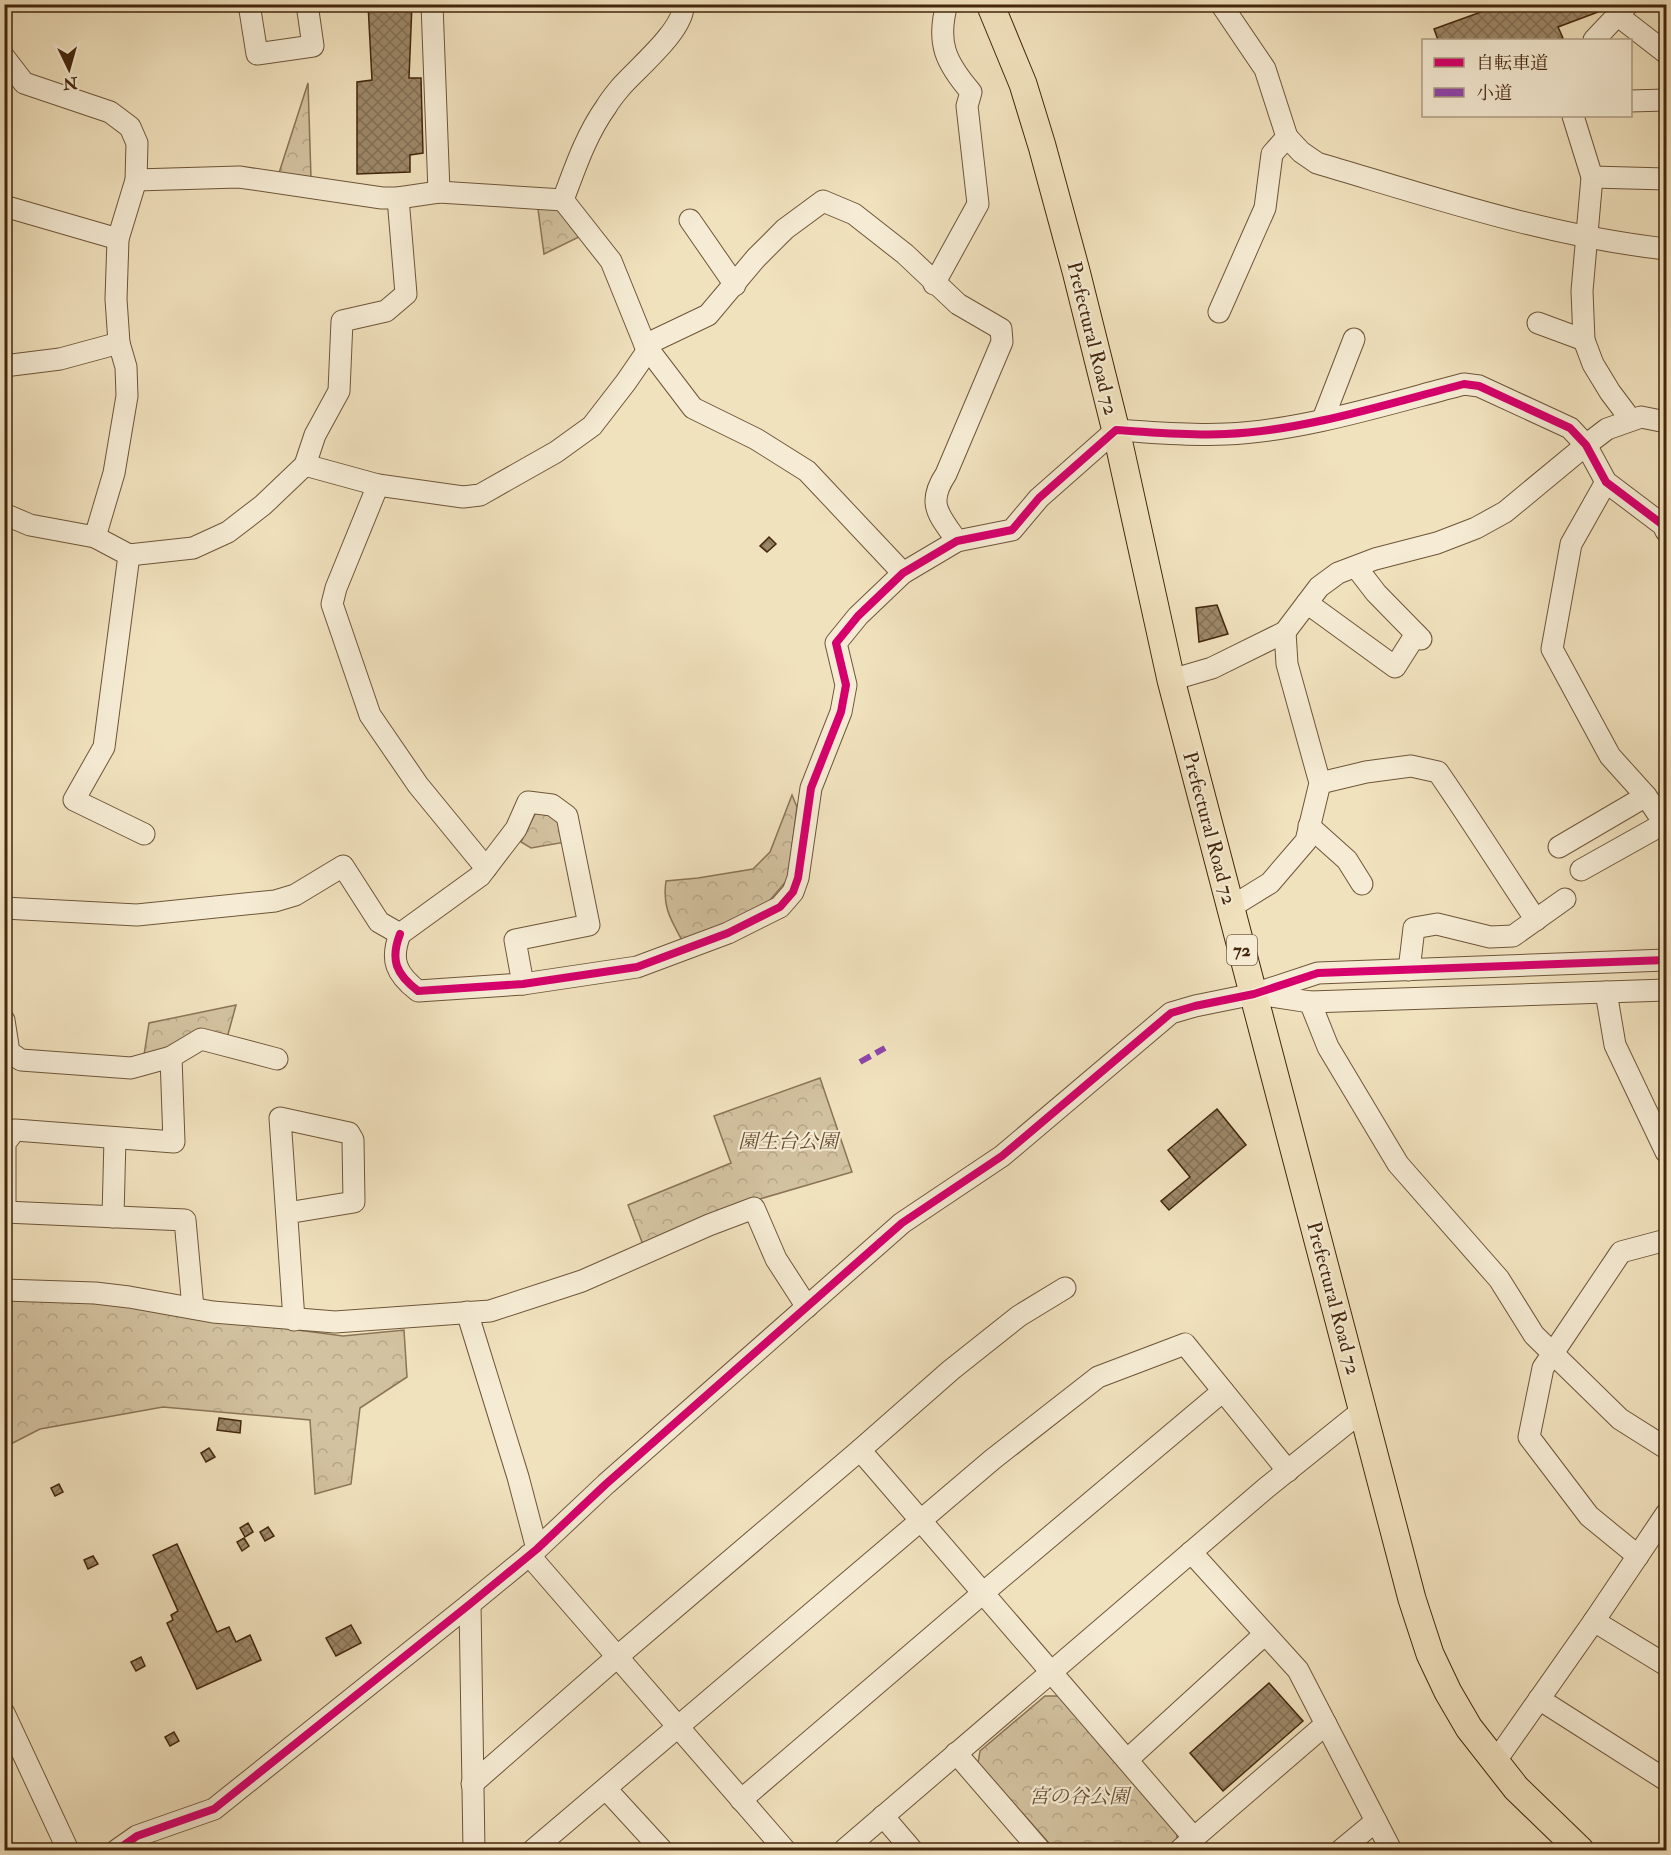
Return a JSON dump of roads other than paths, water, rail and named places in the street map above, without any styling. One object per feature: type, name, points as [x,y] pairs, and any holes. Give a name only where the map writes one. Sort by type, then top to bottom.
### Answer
[{"type":"main road","name":"Prefectural Road 72","points":[[990,4],[1023,84],[1042,146],[1116,430],[1171,680],[1412,1599],[1430,1654],[1469,1728],[1516,1788],[1577,1850]]},
{"type":"street","points":[[249,4],[257,54],[313,46],[307,4]]},
{"type":"street","points":[[432,4],[440,192]]},
{"type":"street","points":[[563,200],[581,151],[604,108],[620,87],[655,54],[679,20],[684,11],[683,4]]},
{"type":"street","points":[[934,284],[978,204],[967,106],[971,92],[952,70],[945,50],[943,20],[947,4]]},
{"type":"street","points":[[1221,4],[1265,69],[1287,137],[1301,152],[1317,163],[1505,218],[1587,237],[1666,249]]},
{"type":"street","points":[[1595,39],[1622,10],[1666,53]]},
{"type":"street","points":[[4,57],[24,83],[110,112],[130,127],[137,143],[136,180],[118,239],[116,299],[119,343],[126,367],[128,396],[114,473],[96,537]]},
{"type":"street","points":[[1632,101],[1666,100]]},
{"type":"street","points":[[1573,117],[1592,177],[1582,291],[1584,340],[1593,364],[1631,420]]},
{"type":"street","points":[[1219,312],[1265,208],[1272,154],[1287,137]]},
{"type":"street","points":[[136,180],[239,177],[382,198],[440,192],[563,200],[611,261],[646,347],[693,408],[756,439],[807,471],[903,573]]},
{"type":"street","points":[[1592,177],[1666,179]]},
{"type":"street","points":[[4,514],[30,525],[96,537],[129,555],[193,548],[228,532],[263,505],[305,465],[315,435],[339,392],[342,321],[386,311],[406,294],[398,198]]},
{"type":"street","points":[[305,465],[378,485],[463,497],[480,495],[556,452],[592,426],[626,382],[646,347],[708,315],[756,258],[785,229],[823,201],[854,214],[905,254],[934,284],[958,304],[1001,328],[1002,342],[946,474],[937,488],[937,511],[957,541]]},
{"type":"street","points":[[4,206],[118,239]]},
{"type":"street","points":[[690,220],[735,285]]},
{"type":"street","points":[[1538,323],[1584,340]]},
{"type":"street","points":[[1323,420],[1354,339]]},
{"type":"street","points":[[4,366],[60,358],[119,343]]},
{"type":"street","points":[[523,984],[515,940],[589,925],[567,816],[552,805],[528,802],[516,829],[480,876],[400,934],[394,950],[396,966],[418,991],[523,984],[638,967],[728,933],[780,907],[793,892],[798,878],[811,788],[841,712],[846,686],[836,643],[858,616],[903,573],[957,541],[1012,530],[1040,498],[1116,430],[1226,434],[1293,426],[1464,384],[1479,386],[1570,428],[1586,445],[1606,482],[1663,525],[1666,531]]},
{"type":"street","points":[[1171,680],[1212,668],[1285,632],[1319,587],[1338,573],[1375,559],[1437,543],[1476,528],[1505,512],[1607,429],[1641,417],[1666,422]]},
{"type":"street","points":[[1581,870],[1666,824],[1646,796],[1610,756],[1552,649],[1571,544],[1606,482]]},
{"type":"street","points":[[378,485],[336,588],[332,604],[370,715],[418,785],[486,868]]},
{"type":"street","points":[[129,555],[104,747],[74,800],[144,834]]},
{"type":"street","points":[[1307,603],[1395,667],[1419,637],[1376,593],[1356,567]]},
{"type":"street","points":[[1231,907],[1270,883],[1306,841],[1320,783],[1287,664],[1285,632]]},
{"type":"street","points":[[1320,783],[1366,772],[1411,766],[1438,772],[1473,821],[1499,866],[1536,920]]},
{"type":"street","points":[[1559,847],[1646,796]]},
{"type":"street","points":[[1309,826],[1347,860],[1362,884]]},
{"type":"street","points":[[4,908],[137,915],[276,901],[295,895],[343,866],[379,922],[400,934]]},
{"type":"street","points":[[1409,970],[1414,928],[1437,924],[1490,937],[1513,936],[1565,899]]},
{"type":"street","points":[[117,1851],[137,1836],[214,1809],[533,1552],[606,1484],[902,1223],[1002,1156],[1171,1013],[1254,994],[1318,973],[1666,960]]},
{"type":"street","points":[[1254,994],[1310,1002],[1666,990]]},
{"type":"street","points":[[1605,992],[1615,1046],[1666,1152]]},
{"type":"street","points":[[1310,1002],[1328,1047],[1398,1164],[1499,1279],[1534,1335],[1620,1419],[1666,1448]]},
{"type":"street","points":[[4,1020],[9,1052],[21,1060],[130,1068],[171,1058],[201,1039],[277,1059]]},
{"type":"street","points":[[171,1058],[174,1142],[15,1130],[5,1143],[5,1212],[185,1221],[193,1308]]},
{"type":"street","points":[[287,1213],[354,1202],[353,1140],[349,1133],[280,1118],[294,1320]]},
{"type":"street","points":[[113,1217],[115,1137]]},
{"type":"street","points":[[4,1290],[95,1293],[193,1308],[294,1320],[335,1322],[504,1308],[582,1281],[709,1225],[754,1208],[776,1259],[807,1307]]},
{"type":"street","points":[[1638,1556],[1589,1516],[1529,1437],[1543,1368],[1622,1252],[1666,1240]]},
{"type":"street","points":[[472,1784],[617,1656],[968,1356],[1019,1316],[1065,1288]]},
{"type":"street","points":[[467,1312],[518,1478],[533,1552],[617,1656],[784,1851]]},
{"type":"street","points":[[533,1851],[922,1522],[993,1459],[1098,1377],[1185,1344],[1288,1471]]},
{"type":"street","points":[[741,1800],[1223,1391]]},
{"type":"street","points":[[844,1851],[1191,1552],[1363,1410]]},
{"type":"street","points":[[860,1450],[1127,1760],[1187,1844],[1326,1724]]},
{"type":"street","points":[[1495,1761],[1666,1514]]},
{"type":"street","points":[[1191,1552],[1298,1670],[1391,1851]]},
{"type":"street","points":[[470,1604],[474,1851]]},
{"type":"street","points":[[1594,1621],[1666,1665]]},
{"type":"street","points":[[1127,1760],[1265,1634]]},
{"type":"street","points":[[1539,1699],[1666,1780]]},
{"type":"street","points":[[4,1713],[68,1851]]},
{"type":"street","points":[[956,1753],[1040,1851]]},
{"type":"street","points":[[606,1788],[662,1851]]},
{"type":"street","points":[[883,1816],[912,1851]]},
{"type":"street","points":[[1341,1851],[1376,1821]]},
{"type":"park label","name":"園生台公園","points":[[788,1141]]},
{"type":"park label","name":"宮の谷公園","points":[[1079,1796]]}]
